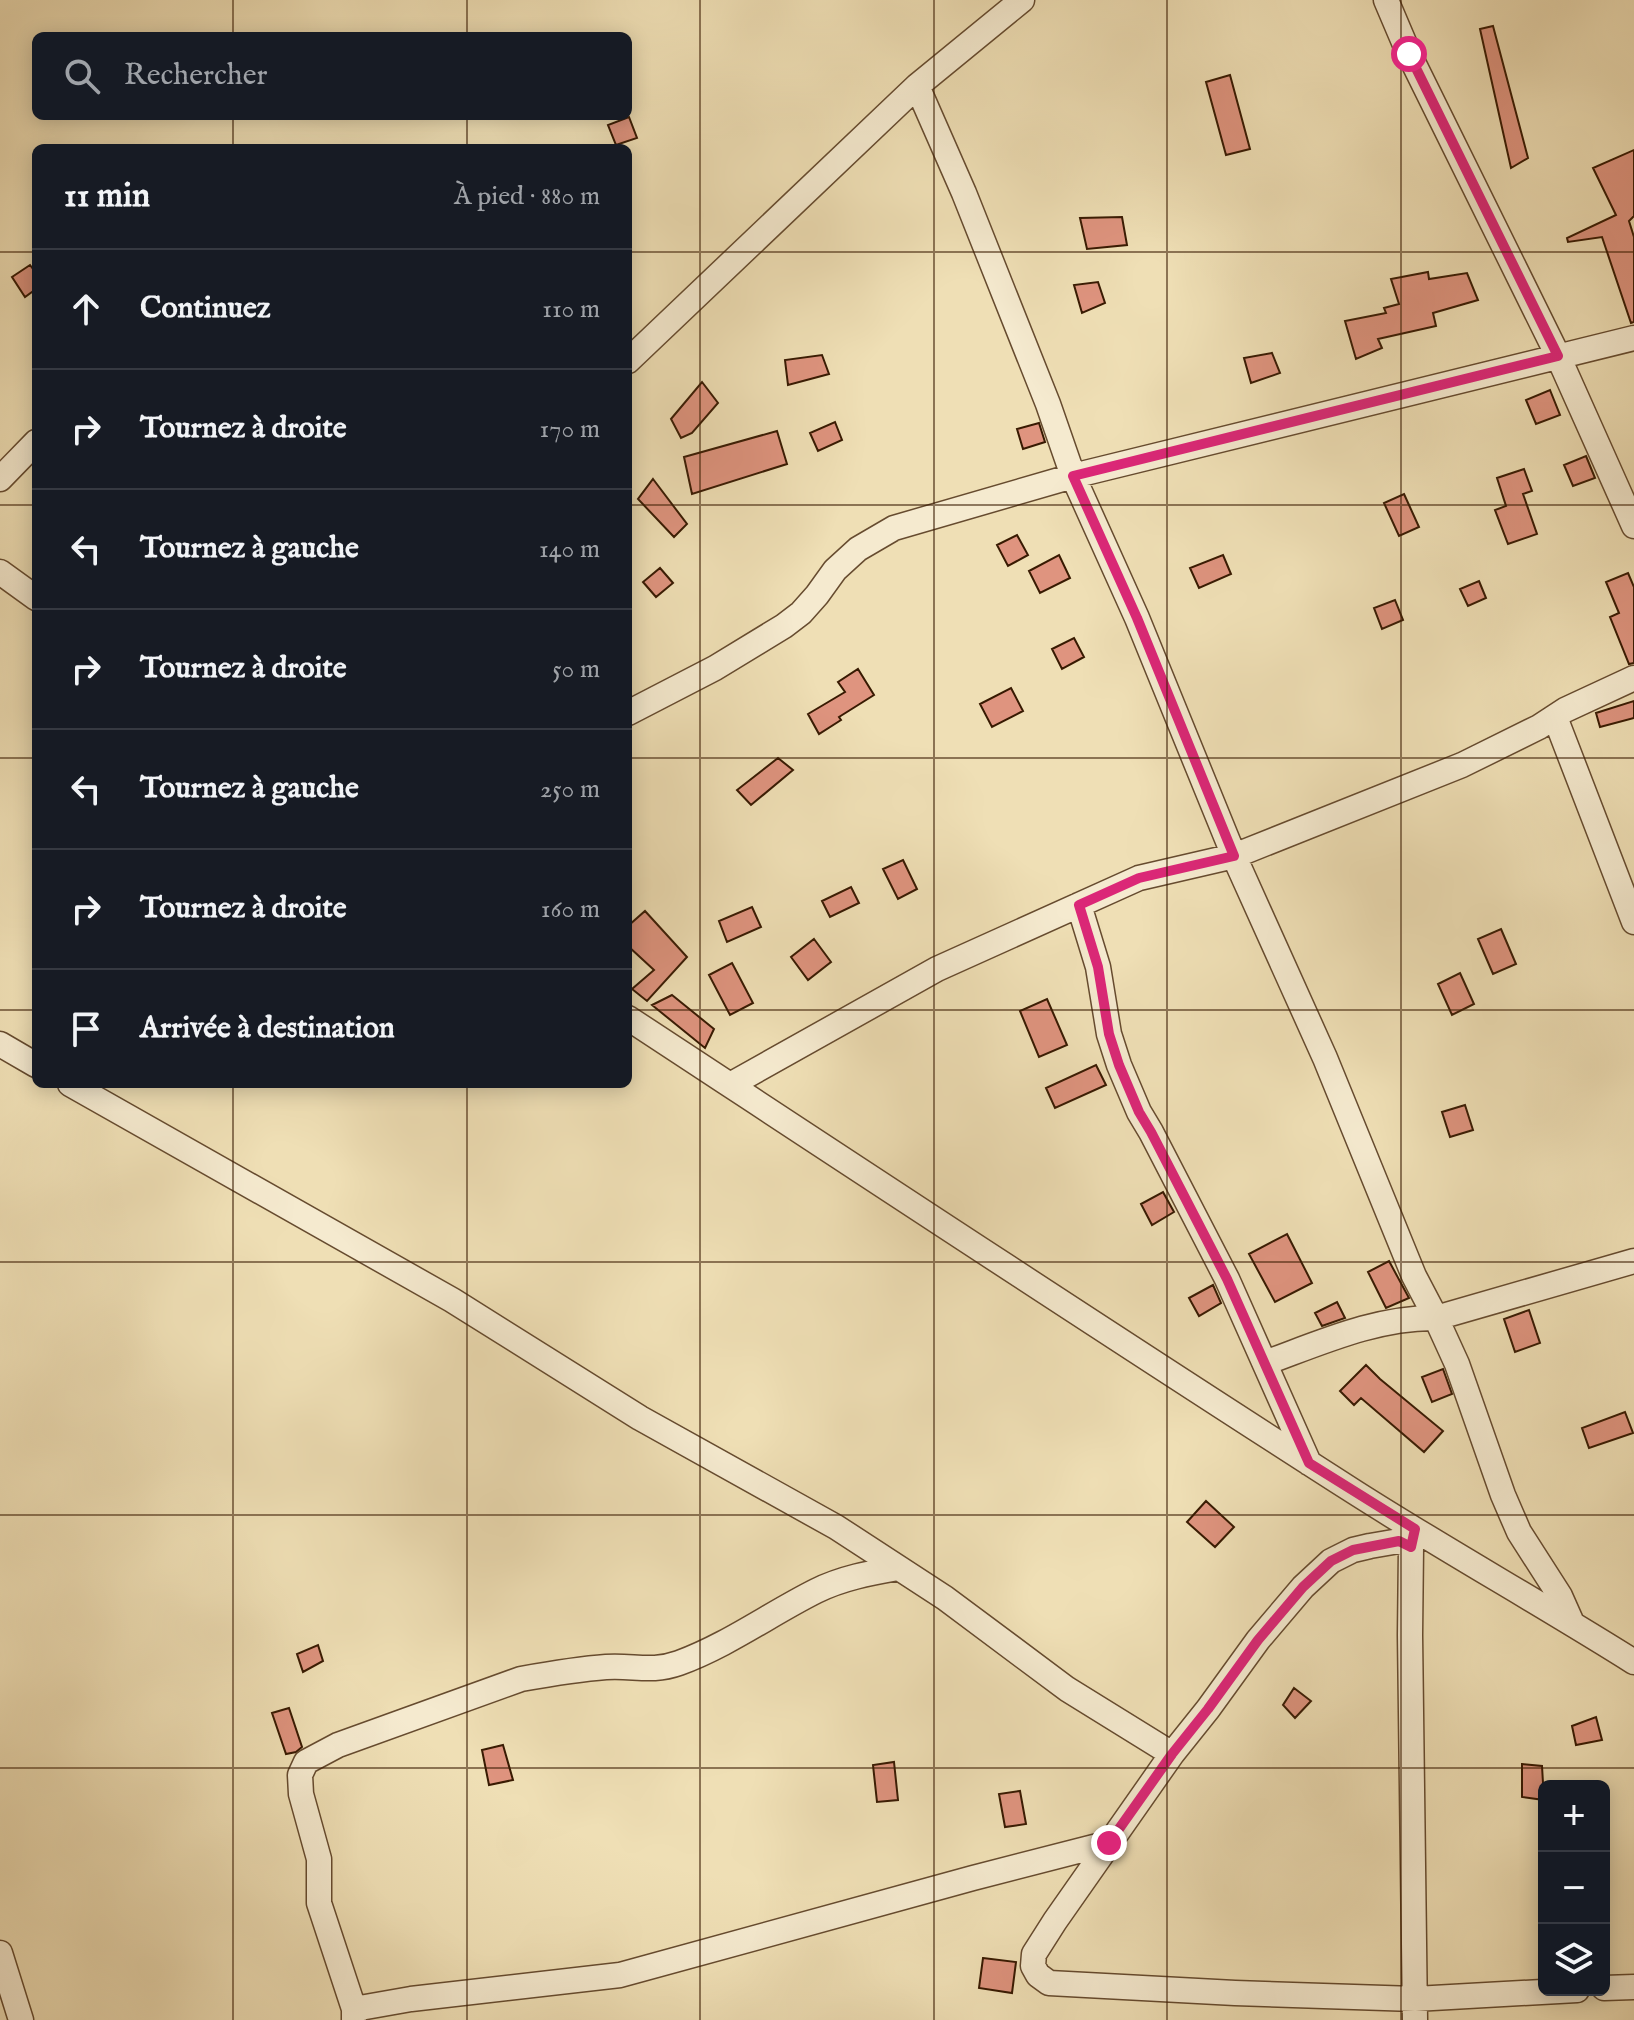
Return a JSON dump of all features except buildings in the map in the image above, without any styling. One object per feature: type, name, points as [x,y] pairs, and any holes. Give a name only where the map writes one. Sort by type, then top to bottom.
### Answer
[{"type":"street","points":[[632,357],[917,86],[1022,0]]},
{"type":"street","points":[[1386,0],[1409,54],[1558,356],[1634,526]]},
{"type":"street","points":[[917,86],[964,193],[1048,404],[1073,476],[1137,618],[1234,856],[1325,1058],[1414,1276],[1457,1364],[1503,1495],[1519,1532],[1560,1596],[1572,1623]]},
{"type":"street","points":[[632,711],[715,668],[784,626],[801,613],[835,570],[858,549],[894,528],[1073,476],[1634,338]]},
{"type":"street","points":[[0,479],[32,446]]},
{"type":"street","points":[[0,572],[32,595]]},
{"type":"street","points":[[730,1085],[937,969],[1079,905],[1139,878],[1234,856],[1462,765],[1634,678]]},
{"type":"street","points":[[1555,717],[1634,922]]},
{"type":"street","points":[[1079,905],[1098,967],[1109,1034],[1119,1065],[1139,1112],[1227,1279],[1309,1463]]},
{"type":"street","points":[[632,1021],[1309,1463],[1413,1538],[1572,1623],[1634,1662]]},
{"type":"street","points":[[0,1044],[32,1063]]},
{"type":"street","points":[[77,1088],[452,1300],[640,1418],[836,1527],[945,1598],[1067,1689],[1172,1754]]},
{"type":"street","points":[[1265,1363],[1386,1322],[1436,1318],[1634,1261]]},
{"type":"street","points":[[1413,1538],[1353,1550],[1331,1561],[1303,1587],[1267,1629],[1172,1754],[1034,1954],[1033,1966],[1038,1975],[1049,1983],[1235,1993],[1415,2010],[1538,1995]]},
{"type":"street","points":[[1413,1538],[1410,1635],[1415,2010]]},
{"type":"street","points":[[898,1568],[855,1576],[818,1590],[710,1650],[677,1663],[656,1669],[609,1667],[521,1679],[338,1745],[306,1762],[300,1775],[301,1794],[319,1859],[319,1903],[354,2014],[411,1999],[620,1975],[1109,1843]]},
{"type":"street","points":[[0,1953],[21,2020]]},
{"type":"street","points":[[1610,1988],[1634,1987]]},
{"type":"route","points":[[1109,1843],[1258,1640],[1303,1587],[1331,1561],[1353,1550],[1399,1541],[1411,1547],[1415,1529],[1309,1463],[1227,1279],[1139,1112],[1119,1065],[1109,1034],[1098,967],[1079,905],[1139,878],[1234,856],[1137,618],[1073,476],[1558,356],[1409,54]]}]
